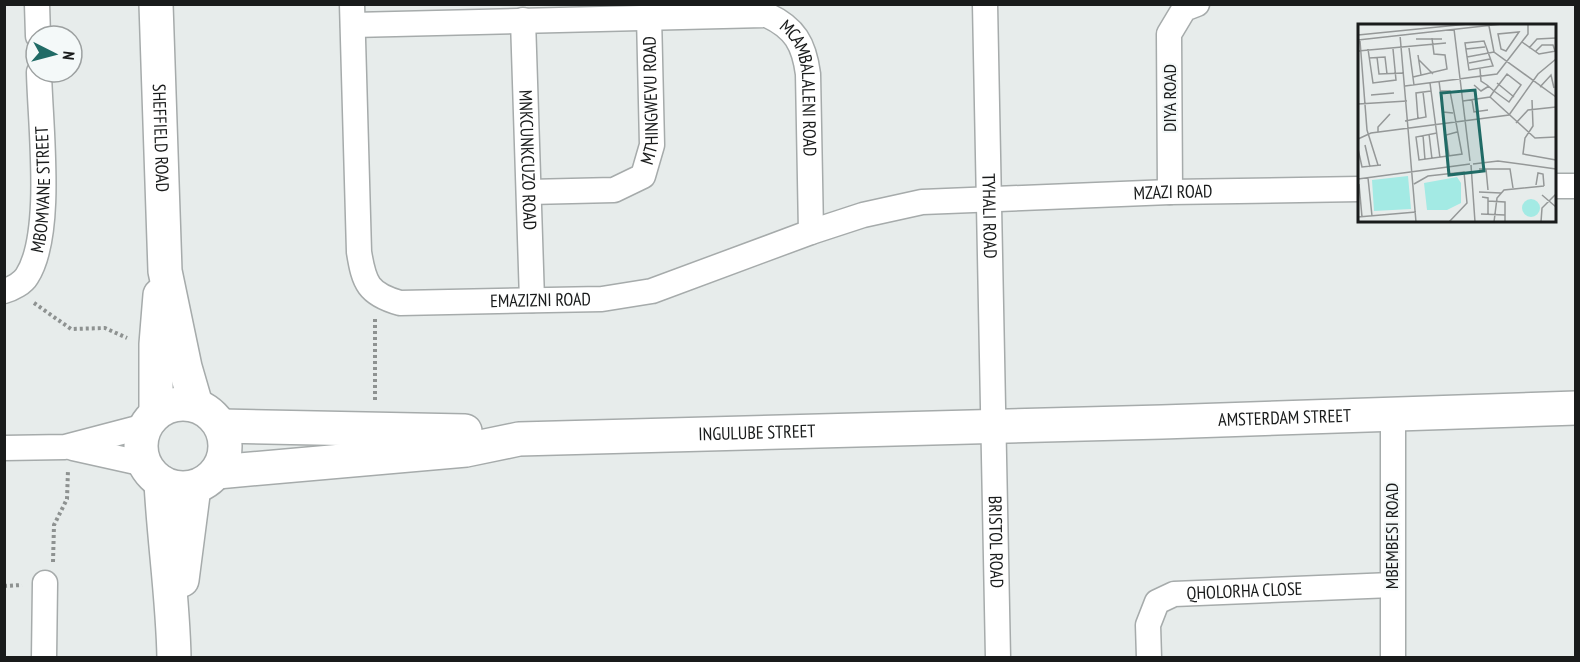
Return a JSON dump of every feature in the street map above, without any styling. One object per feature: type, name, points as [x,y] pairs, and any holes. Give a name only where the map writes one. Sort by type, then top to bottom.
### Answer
[{"type":"street","points":[[37,4],[38,24]]},
{"type":"street","name":"SHEFFIELD ROAD","points":[[156,4],[165,271],[185,367],[196,405]]},
{"type":"street","name":"TYHALI ROAD","points":[[984,4],[994,427]]},
{"type":"street","name":"DIYA ROAD","points":[[1170,192],[1169,34],[1185,6]]},
{"type":"street","points":[[353,15],[359,252],[363,276],[371,289],[383,298]]},
{"type":"street","name":"MCAMBALALENI ROAD","points":[[353,15],[523,20],[767,15],[783,22],[798,36],[806,54],[811,232]]},
{"type":"street","name":"MTHINGWEVU ROAD","points":[[529,192],[614,190],[643,176],[652,145],[650,16]]},
{"type":"street","name":"MNKCUNKCUZO ROAD","points":[[523,20],[532,300]]},
{"type":"street","name":"MBOMVANE STREET","points":[[7,290],[26,278],[39,248],[43,213],[39,84]]},
{"type":"street","points":[[1556,186],[1575,186]]},
{"type":"street","name":"MZAZI ROAD","points":[[988,199],[1170,192],[1358,189]]},
{"type":"street","name":"EMAZIZNI ROAD","points":[[383,298],[415,304],[602,299],[652,291],[811,232],[898,206],[988,199]]},
{"type":"street","name":"SHEFFIELD ROAD","points":[[151,420],[159,295],[165,271]]},
{"type":"street","points":[[4,448],[65,447],[151,420],[175,404],[196,405],[210,413],[221,426],[225,441],[224,457],[205,480],[178,605],[173,617]]},
{"type":"street","name":"AMSTERDAM STREET","points":[[994,427],[1575,408]]},
{"type":"street","name":"MBEMBESI ROAD","points":[[1392,414],[1393,657]]},
{"type":"street","points":[[151,420],[141,445],[153,473],[168,595],[173,617],[174,657]]},
{"type":"street","name":"INGULUBE STREET","points":[[221,426],[474,431],[519,439]]},
{"type":"street","name":"INGULUBE STREET","points":[[205,480],[466,450],[519,439],[994,427]]},
{"type":"street","name":"BRISTOL ROAD","points":[[994,427],[998,657]]},
{"type":"street","points":[[65,447],[153,473],[182,488],[205,480]]},
{"type":"street","points":[[44,657],[45,583]]},
{"type":"street","name":"QHOLORHA CLOSE","points":[[1149,657],[1148,625],[1157,602],[1174,594],[1392,585]]},
{"type":"path","points":[[7,290],[39,305],[71,329],[105,328],[128,338],[156,344]]},
{"type":"path","points":[[377,429],[374,323],[383,298]]},
{"type":"path","points":[[4,586],[45,583],[52,570],[54,525],[67,499],[69,478],[65,447]]}]
